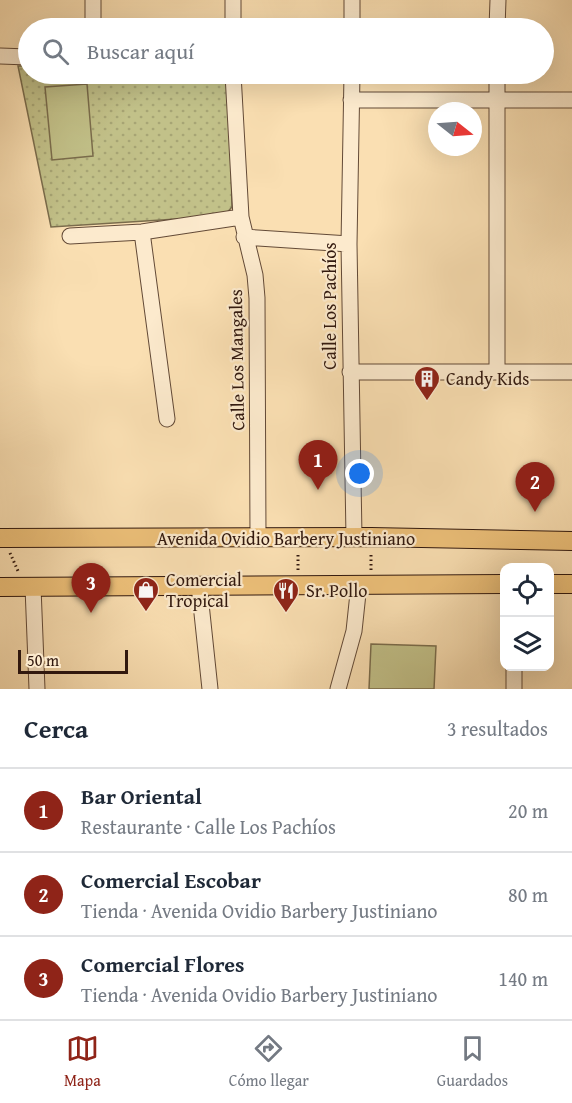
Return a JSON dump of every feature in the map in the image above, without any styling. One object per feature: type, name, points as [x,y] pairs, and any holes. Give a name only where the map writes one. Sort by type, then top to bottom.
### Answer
[{"type":"main road","name":"Avenida Ovidio Barbery Justiniano","points":[[2,538],[362,537],[572,541]]},
{"type":"main road","points":[[0,587],[500,584]]},
{"type":"main road","points":[[554,584],[572,584]]},
{"type":"street","points":[[93,0],[93,18]]},
{"type":"street","points":[[233,0],[233,18]]},
{"type":"street","points":[[352,0],[352,18]]},
{"type":"street","points":[[497,18],[498,0]]},
{"type":"street","points":[[0,56],[18,57]]},
{"type":"street","name":"Calle Los Mangales","points":[[234,84],[241,217],[255,275],[257,298],[258,539]]},
{"type":"street","name":"Calle Los Pachíos","points":[[352,84],[350,372],[362,537]]},
{"type":"street","points":[[497,84],[497,372]]},
{"type":"street","points":[[351,100],[572,100]]},
{"type":"street","points":[[69,236],[142,232],[241,217]]},
{"type":"street","points":[[142,232],[167,419]]},
{"type":"street","points":[[244,237],[349,244]]},
{"type":"street","points":[[350,372],[572,372]]},
{"type":"street","points":[[338,689],[365,584]]},
{"type":"street","points":[[199,585],[210,689]]},
{"type":"street","points":[[29,587],[38,689]]},
{"type":"street","points":[[514,671],[514,689]]},
{"type":"path","points":[[362,537],[365,584]]},
{"type":"path","points":[[2,538],[29,587]]},
{"type":"path","points":[[297,584],[298,538]]},
{"type":"shaded area","points":[[22,84],[229,84],[232,207],[224,216],[51,227]]},
{"type":"shaded area","points":[[87,84],[93,156],[52,160],[45,87]]},
{"type":"shaded area","points":[[371,644],[436,646],[434,689],[369,689]]},
{"type":"place","name":"Candy Kids","points":[[427,402]]},
{"type":"place","name":"Bar Oriental","points":[[318,490]]},
{"type":"place","name":"Comercial Escobar","points":[[535,512]]},
{"type":"place","name":"Comercial Flores","points":[[91,613]]},
{"type":"place","name":"Comercial Tropical","points":[[146,613]]},
{"type":"place","name":"Sr. Pollo","points":[[286,614]]}]
